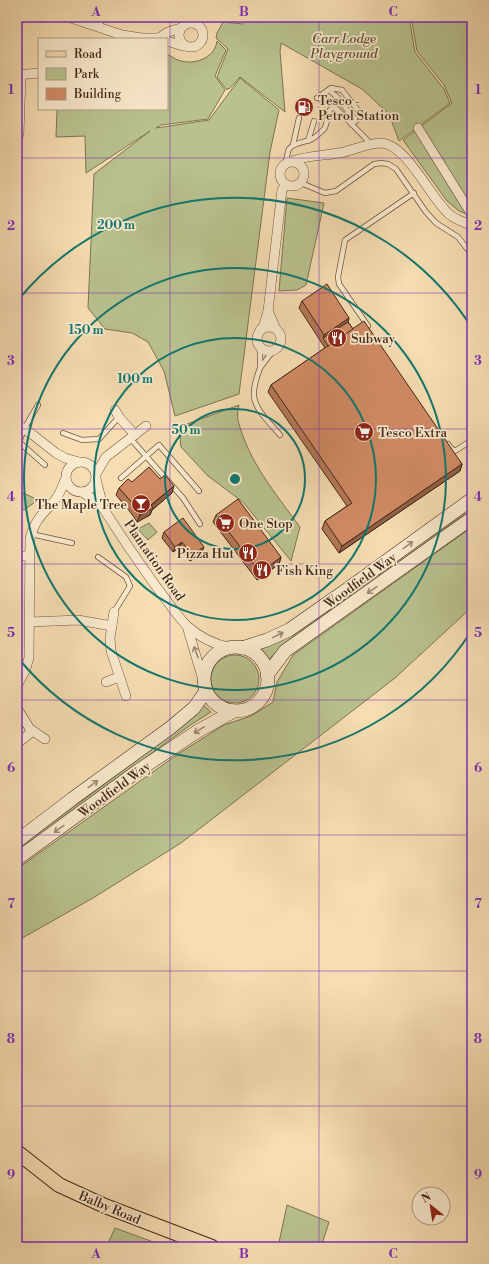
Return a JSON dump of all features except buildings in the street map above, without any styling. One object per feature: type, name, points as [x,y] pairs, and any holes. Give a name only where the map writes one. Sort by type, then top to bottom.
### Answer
[{"type":"main road","name":"Balby Road","points":[[17,1152],[59,1185],[105,1206],[212,1247]]},
{"type":"street","points":[[68,17],[122,35],[142,38]]},
{"type":"street","points":[[163,38],[168,32],[181,28],[190,23],[195,24],[203,30],[202,41],[193,47],[183,46],[168,41]]},
{"type":"street","points":[[181,28],[178,37],[183,46]]},
{"type":"street","points":[[19,134],[19,75],[38,73]]},
{"type":"street","points":[[418,128],[472,216]]},
{"type":"street","points":[[317,157],[308,162],[303,178],[294,186],[286,185],[282,181],[280,173],[282,168],[288,163],[299,158],[317,157],[343,152],[370,144],[384,143],[397,149],[406,158],[439,204],[451,215],[472,226]]},
{"type":"street","points":[[288,163],[294,162],[301,166],[303,178]]},
{"type":"street","points":[[268,310],[276,329],[281,334],[282,341],[275,350],[267,351],[260,347],[257,338],[264,325],[268,310],[282,190],[286,185]]},
{"type":"street","points":[[260,332],[266,327],[276,329]]},
{"type":"street","points":[[117,414],[133,436]]},
{"type":"street","points":[[20,426],[56,453],[65,458],[82,462],[93,462],[106,457],[146,426]]},
{"type":"street","points":[[56,453],[71,489],[79,492]]},
{"type":"street","points":[[54,500],[91,488],[106,457]]},
{"type":"street","points":[[17,686],[25,671],[29,658],[29,556],[31,534],[37,520],[61,491],[69,466],[82,462],[92,467],[96,476]]},
{"type":"street","name":"Plantation Road","points":[[96,476],[104,508]]},
{"type":"street","name":"Plantation Road","points":[[79,492],[96,501],[104,508],[143,568],[170,606],[187,626],[207,640],[219,645],[237,648]]},
{"type":"street","name":"Woodfield Way","points":[[237,648],[267,640],[289,630],[472,499]]},
{"type":"street","name":"Woodfield Way","points":[[267,674],[285,651],[472,518]]},
{"type":"street","points":[[17,556],[29,556]]},
{"type":"street","points":[[114,612],[110,638],[111,651],[126,696]]},
{"type":"street","points":[[30,622],[78,620],[112,626]]},
{"type":"street","name":"Plantation Road","points":[[187,626],[205,685]]},
{"type":"street","points":[[237,648],[252,652],[260,659],[266,669],[267,686],[263,696],[254,705],[244,710],[234,711],[227,710],[217,705],[209,697],[205,685],[206,669],[216,654],[225,650],[237,648]]},
{"type":"street","points":[[106,682],[120,677]]},
{"type":"street","name":"Woodfield Way","points":[[17,841],[170,728],[194,708],[205,685]]},
{"type":"street","points":[[17,708],[30,729],[45,739]]},
{"type":"street","name":"Woodfield Way","points":[[17,859],[139,770],[198,731],[234,711]]},
{"type":"street","points":[[19,742],[33,731]]},
{"type":"lane","points":[[99,28],[103,17]]},
{"type":"lane","points":[[317,98],[331,88],[342,90],[360,113],[354,122]]},
{"type":"lane","points":[[329,90],[336,97],[370,144]]},
{"type":"lane","points":[[293,145],[313,139],[323,130],[326,125],[330,108],[334,107],[354,122]]},
{"type":"lane","points":[[288,163],[289,149],[293,145],[299,118]]},
{"type":"lane","points":[[308,141],[314,121]]},
{"type":"lane","points":[[303,178],[325,193],[336,190],[374,164],[388,164],[396,169],[426,212],[436,223],[458,237],[472,255]]},
{"type":"lane","points":[[373,334],[339,284],[338,277],[345,240],[414,193]]},
{"type":"lane","points":[[260,347],[260,368],[254,390],[255,402],[280,435]]},
{"type":"lane","points":[[260,368],[275,350]]},
{"type":"lane","points":[[38,405],[20,426],[19,442],[45,465]]},
{"type":"lane","points":[[63,433],[82,440],[99,439],[117,414]]},
{"type":"lane","points":[[133,436],[146,456],[184,498],[200,524]]},
{"type":"lane","points":[[444,439],[451,448],[455,450],[472,440]]},
{"type":"lane","points":[[121,478],[159,445],[199,491]]},
{"type":"lane","points":[[31,534],[72,543]]},
{"type":"lane","points":[[98,557],[126,577],[130,586],[114,612]]},
{"type":"green space","name":"Carr Lodge Playground","points":[[250,17],[409,17],[415,52],[444,89],[450,103],[399,141],[389,114],[362,89],[281,43],[280,51],[285,112],[240,77],[227,90],[217,77],[228,49],[216,38],[217,33],[223,22],[243,24]]},
{"type":"green space","points":[[411,17],[472,17],[472,216],[459,211],[447,201],[403,140],[452,103],[444,85],[417,51]]},
{"type":"green space","points":[[217,41],[226,50],[215,76],[225,90],[208,119],[161,125],[156,128],[209,120],[240,78],[279,110],[270,152],[239,394],[175,416],[164,371],[148,342],[132,333],[105,329],[88,308],[94,174],[150,131],[86,173],[85,136],[56,137],[57,110],[168,110],[168,55],[177,60],[191,62],[208,56],[215,47]]},
{"type":"green space","points":[[287,198],[324,203],[306,285],[297,290],[279,291]]},
{"type":"green space","points":[[239,405],[238,420],[256,463],[272,489],[300,527],[291,561],[243,502],[208,476],[181,447],[179,427]]},
{"type":"green space","points":[[17,490],[38,500],[24,510],[17,506]]},
{"type":"green space","points":[[472,509],[472,513],[289,641],[269,659],[261,648],[274,644],[286,637]]},
{"type":"green space","points":[[149,523],[157,532],[148,540],[138,529]]},
{"type":"green space","points":[[472,527],[472,607],[395,678],[181,843],[93,898],[17,941],[17,869],[178,754],[224,725],[251,716],[273,702],[277,682],[293,655]]},
{"type":"green space","points":[[235,655],[244,657],[252,662],[257,670],[259,679],[257,688],[252,696],[244,701],[235,703],[226,701],[218,696],[213,688],[211,679],[213,670],[218,662],[226,657]]},
{"type":"green space","points":[[202,704],[211,712],[167,742],[17,853],[17,849],[176,731]]},
{"type":"green space","points":[[287,1205],[329,1222],[321,1247],[278,1247]]},
{"type":"green space","points":[[115,1228],[167,1247],[106,1247]]},
{"type":"place","name":"Tesco - Petrol Station","points":[[304,107]]},
{"type":"place","name":"Subway","points":[[337,338]]},
{"type":"place","name":"Tesco Extra","points":[[364,432]]},
{"type":"place","name":"The Maple Tree","points":[[141,504]]},
{"type":"place","name":"One Stop","points":[[225,523]]},
{"type":"place","name":"Pizza Hut","points":[[248,553]]},
{"type":"place","name":"Fish King","points":[[262,570]]}]
